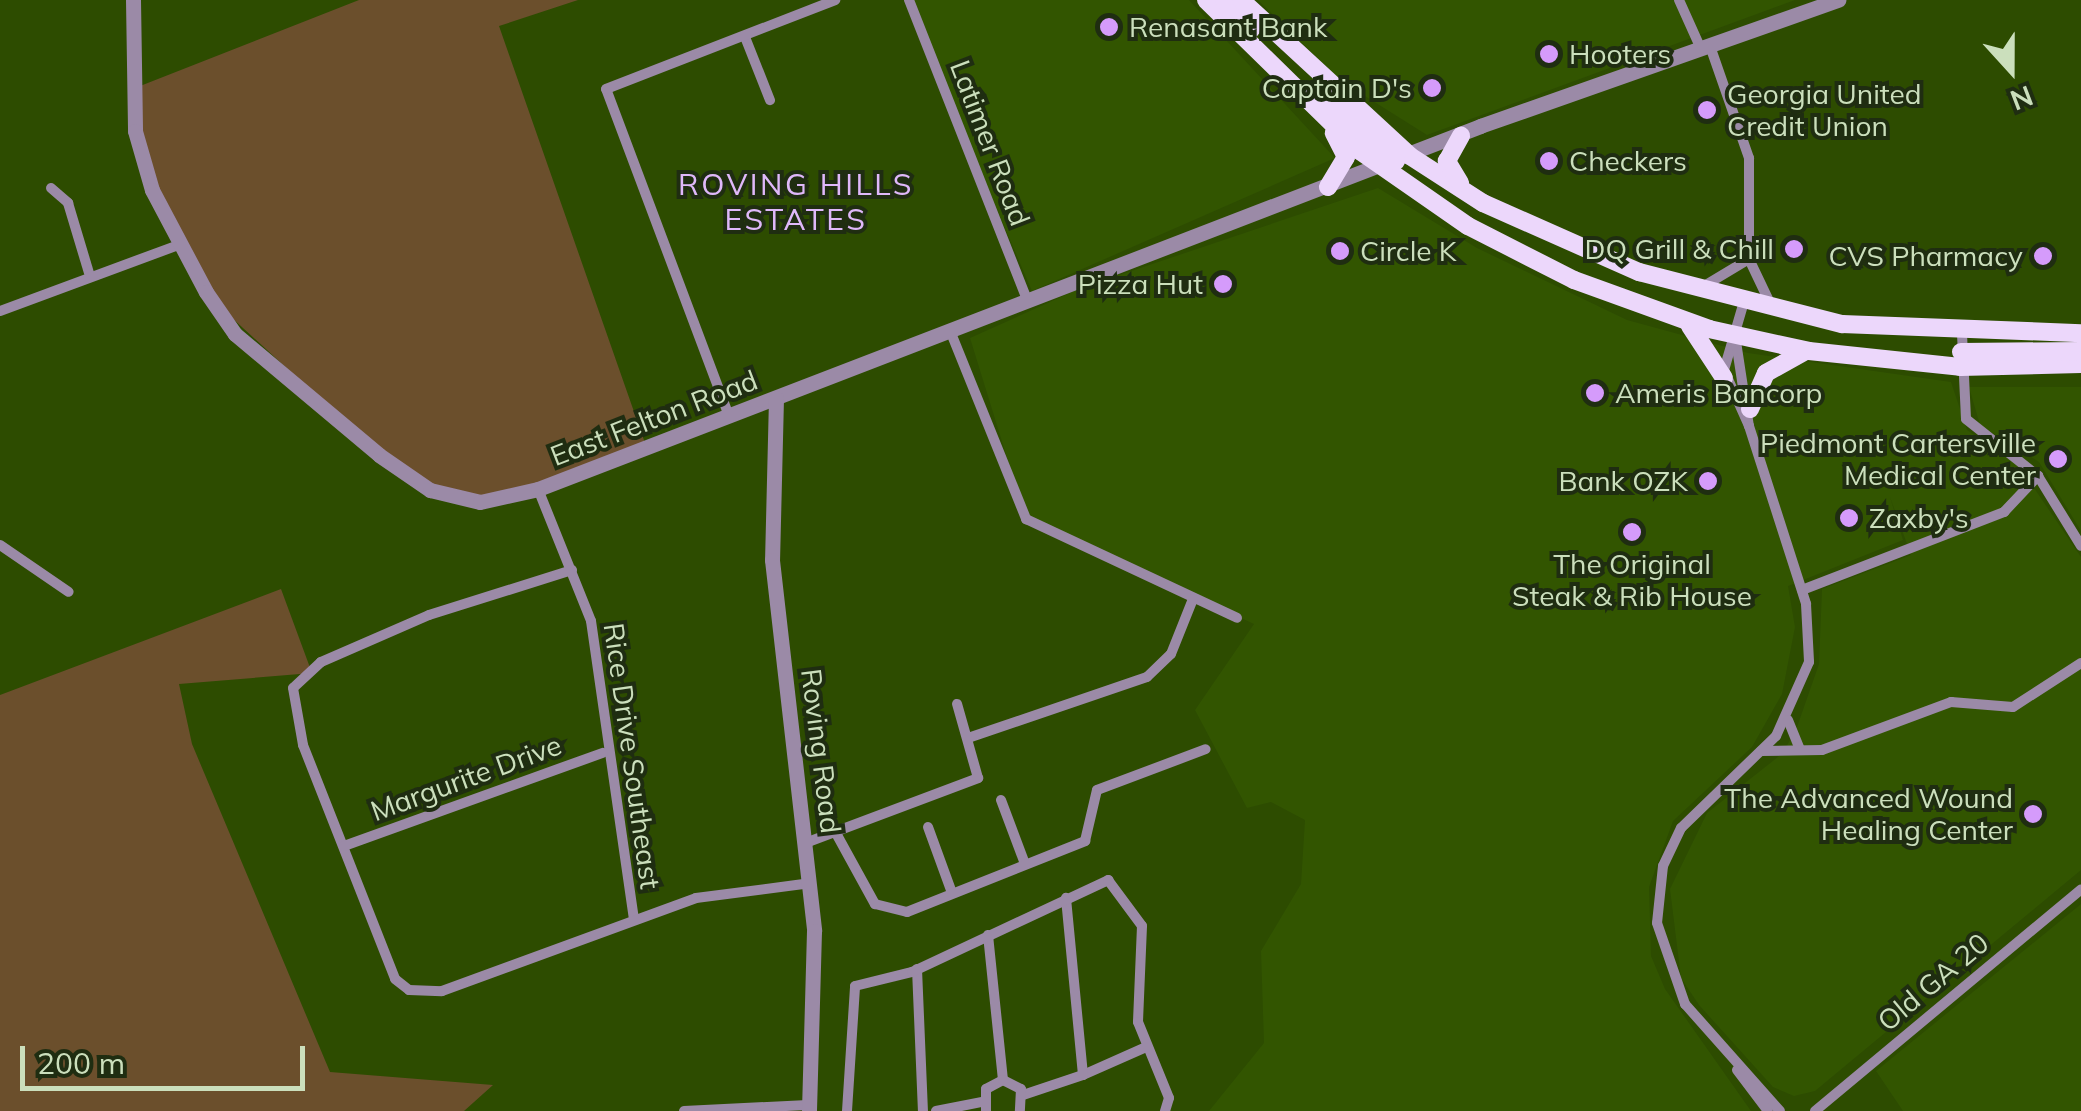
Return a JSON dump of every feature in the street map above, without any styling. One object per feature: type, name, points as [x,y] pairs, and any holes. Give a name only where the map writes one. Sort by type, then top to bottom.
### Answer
[{"type":"main road","points":[[1206,0],[1328,124],[1346,157],[1328,188]]},
{"type":"main road","points":[[1224,0],[1396,161],[1533,262],[1686,322],[1809,351],[2081,351]]},
{"type":"main road","points":[[1241,0],[1396,161]]},
{"type":"main road","points":[[1328,124],[1396,161],[1684,288],[1743,305],[1961,351],[2081,364]]},
{"type":"main road","points":[[1461,136],[1448,161],[1466,192]]},
{"type":"main road","points":[[1686,322],[1724,378]]},
{"type":"main road","points":[[1961,351],[2081,334]]},
{"type":"main road","points":[[1750,418],[1766,372],[1809,351]]},
{"type":"street","name":"East Felton Road","points":[[133,0],[135,131],[178,245],[236,334],[430,490],[480,502],[538,489],[1461,136],[1838,0]]},
{"type":"street","points":[[729,416],[606,89],[835,0]]},
{"type":"street","name":"Latimer Road","points":[[909,0],[1028,302]]},
{"type":"street","points":[[1679,0],[1706,48],[1749,158],[1749,260],[1783,314]]},
{"type":"street","points":[[745,37],[770,100]]},
{"type":"street","points":[[51,188],[68,202],[89,273]]},
{"type":"street","points":[[0,312],[89,273],[178,245]]},
{"type":"street","points":[[1684,288],[1729,278],[1749,260]]},
{"type":"street","points":[[1743,305],[1724,378],[1750,418]]},
{"type":"street","points":[[951,332],[1026,519],[1238,618]]},
{"type":"street","points":[[1735,336],[1750,418],[1802,590],[1808,662],[1788,720],[1681,828],[1656,908],[1677,991],[1768,1111]]},
{"type":"street","points":[[1961,351],[1970,425],[2038,476],[2081,546]]},
{"type":"street","name":"Roving Road","points":[[776,398],[772,560],[811,883],[808,1108]]},
{"type":"street","points":[[1802,590],[2004,512],[2038,476]]},
{"type":"street","name":"Rice Drive Southeast","points":[[538,489],[591,622],[604,753],[634,920]]},
{"type":"street","points":[[0,545],[70,592]]},
{"type":"street","points":[[572,570],[429,615],[300,677],[294,716],[380,943],[400,984],[431,993],[696,898],[811,883]]},
{"type":"street","points":[[968,738],[1147,678],[1172,654],[1193,598]]},
{"type":"street","points":[[1761,751],[1832,747],[1951,702],[2013,707],[2081,663]]},
{"type":"street","points":[[808,842],[962,790],[978,778],[957,704]]},
{"type":"street","points":[[1788,720],[1800,749]]},
{"type":"street","points":[[837,835],[875,904],[907,912],[1085,841],[1096,790],[1206,749]]},
{"type":"street","name":"Margurite Drive","points":[[344,846],[604,753]]},
{"type":"street","points":[[1001,800],[1026,864]]},
{"type":"street","points":[[928,828],[952,894]]},
{"type":"street","points":[[848,1111],[855,986],[917,969],[1108,880],[1132,902],[1145,946],[1144,1048],[1169,1098],[1165,1111]]},
{"type":"street","name":"Old GA 20","points":[[1819,1109],[2081,889]]},
{"type":"street","points":[[1066,898],[1082,1075]]},
{"type":"street","points":[[936,1111],[984,1106],[1003,1080],[988,935]]},
{"type":"street","points":[[917,969],[923,1111]]},
{"type":"street","points":[[1023,1096],[1144,1048]]},
{"type":"street","points":[[1732,1061],[1780,1111]]},
{"type":"street","points":[[1003,1080],[1023,1096]]},
{"type":"street","points":[[1020,1111],[1023,1096]]},
{"type":"street","points":[[684,1111],[808,1108]]},
{"type":"shaded area","points":[[359,0],[578,0],[499,26],[646,446],[538,489],[470,501],[400,469],[218,305],[178,245],[140,135],[135,88]]},
{"type":"shaded area","points":[[907,0],[1189,0],[1335,158],[1032,291]]},
{"type":"shaded area","points":[[1258,0],[1795,0],[1427,135],[1341,81]]},
{"type":"shaded area","points":[[1378,188],[1477,248],[1627,320],[1748,353],[1951,382],[1967,430],[2019,466],[2081,557],[2081,870],[1815,1091],[1794,1096],[1773,1087],[1699,1005],[1681,978],[1670,889],[1707,813],[1783,753],[1797,727],[1819,664],[1822,589],[1911,555],[1890,497],[1903,540],[1788,586],[1795,627],[1782,694],[1752,747],[1673,821],[1649,887],[1651,956],[1665,989],[1751,1111],[1209,1111],[1264,1043],[1261,951],[1301,884],[1305,820],[1271,802],[1247,808],[1195,710],[1254,624],[1026,519],[970,338],[1081,288]]},
{"type":"shaded area","name":"Piedmont Cartersville Medical Center","points":[[1969,387],[2081,387],[2081,531],[2039,462],[1980,425]]},
{"type":"shaded area","points":[[281,589],[312,673],[179,684],[192,744],[330,1072],[493,1085],[464,1111],[0,1111],[0,695]]},
{"type":"shaded area","points":[[2081,904],[2081,1111],[1903,1111],[1876,1071]]},
{"type":"place","name":"Renasant Bank","points":[[1109,27]]},
{"type":"place","name":"Hooters","points":[[1549,54]]},
{"type":"place","name":"Captain D's","points":[[1432,88]]},
{"type":"place","name":"Georgia United Credit Union","points":[[1707,110]]},
{"type":"place","name":"Checkers","points":[[1549,161]]},
{"type":"place","name":"DQ Grill & Chill","points":[[1794,249]]},
{"type":"place","name":"Circle K","points":[[1340,251]]},
{"type":"place","name":"CVS Pharmacy","points":[[2043,256]]},
{"type":"place","name":"Pizza Hut","points":[[1223,284]]},
{"type":"place","name":"Ameris Bancorp","points":[[1595,393]]},
{"type":"place","name":"Piedmont Cartersville Medical Center","points":[[2058,459]]},
{"type":"place","name":"Bank OZK","points":[[1708,481]]},
{"type":"place","name":"Zaxby's","points":[[1849,518]]},
{"type":"place","name":"The Original Steak & Rib House","points":[[1632,532]]},
{"type":"place","name":"The Advanced Wound Healing Center","points":[[2033,814]]},
{"type":"district","name":"ROVING HILLS ESTATES","points":[[796,201]]}]
